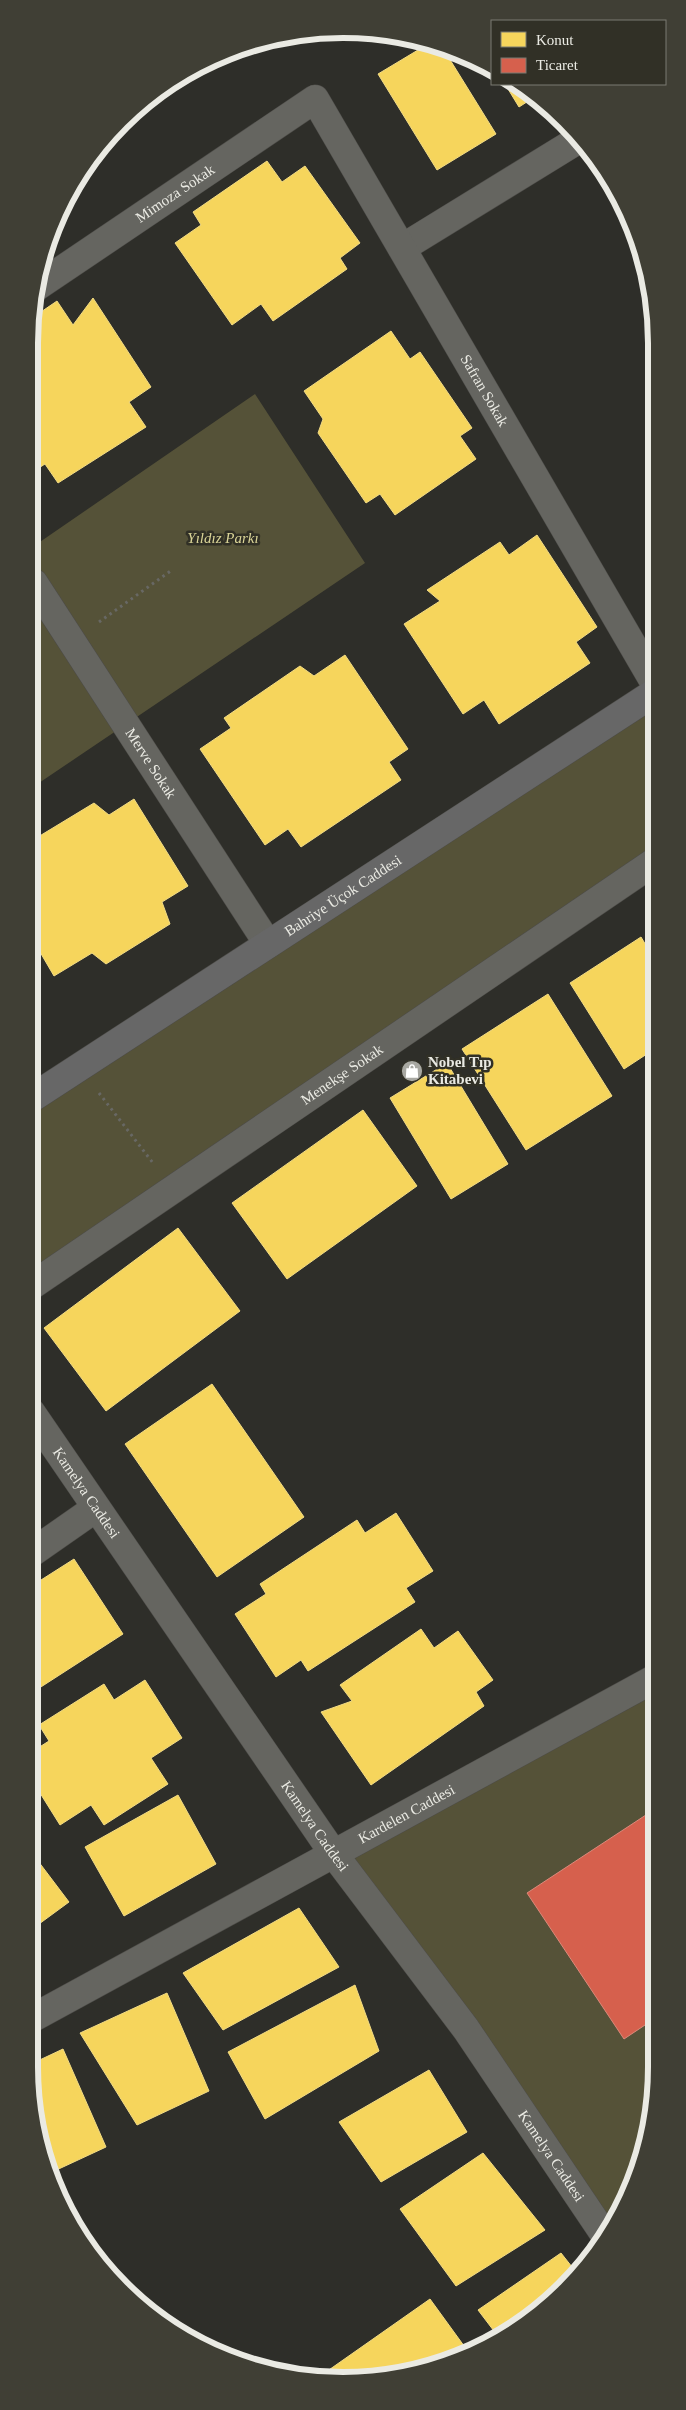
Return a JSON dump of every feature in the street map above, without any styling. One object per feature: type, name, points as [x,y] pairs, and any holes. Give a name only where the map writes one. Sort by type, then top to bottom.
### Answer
[{"type":"main road","name":"Bahriye Üçok Caddesi","points":[[38,1094],[648,697]]},
{"type":"street","name":"Safran Sokak","points":[[315,99],[648,672]]},
{"type":"street","name":"Mimoza Sokak","points":[[43,283],[315,99]]},
{"type":"street","points":[[402,248],[573,143]]},
{"type":"street","name":"Merve Sokak","points":[[38,589],[268,944]]},
{"type":"street","name":"Menekşe Sokak","points":[[38,1281],[648,866]]},
{"type":"street","name":"Kamelya Caddesi","points":[[38,1422],[333,1854],[466,2030],[601,2230]]},
{"type":"street","points":[[38,1548],[96,1508]]},
{"type":"street","name":"Kardelen Caddesi","points":[[38,2015],[648,1682]]},
{"type":"path","points":[[72,641],[172,570]]},
{"type":"path","points":[[77,1068],[117,1113],[173,1190]]},
{"type":"green space","name":"Yıldız Parkı","points":[[255,394],[365,563],[38,784],[38,543]]},
{"type":"green space","points":[[648,697],[648,866],[38,1281],[38,1094]]},
{"type":"green space","points":[[648,1682],[648,2087],[643,2127],[632,2165],[617,2202],[600,2233],[333,1853]]},
{"type":"building: Konut","points":[[422,48],[448,57],[496,134],[437,170],[378,74]]},
{"type":"building: Konut","points":[[506,85],[529,101],[519,107]]},
{"type":"building: Konut","points":[[267,161],[282,182],[305,166],[360,243],[340,258],[347,269],[273,321],[261,304],[232,325],[175,243],[201,225],[193,212]]},
{"type":"building: Konut","points":[[93,298],[151,387],[129,402],[146,427],[58,483],[45,464],[38,468],[39,313],[57,301],[73,325]]},
{"type":"building: Konut","points":[[391,331],[410,359],[420,352],[472,428],[460,436],[476,459],[395,515],[380,494],[366,503],[318,433],[323,419],[304,391]]},
{"type":"building: Konut","points":[[537,535],[597,627],[576,642],[590,663],[499,724],[484,700],[463,714],[404,624],[440,601],[427,590],[500,542],[509,555]]},
{"type":"building: Konut","points":[[345,655],[408,749],[389,762],[401,780],[301,847],[288,829],[265,845],[200,749],[231,728],[224,718],[300,666],[314,676]]},
{"type":"building: Konut","points":[[134,799],[188,886],[162,902],[170,924],[106,964],[92,953],[54,976],[38,949],[38,837],[94,803],[109,815]]},
{"type":"building: Konut","points":[[641,937],[648,949],[648,1053],[624,1069],[570,983]]},
{"type":"building: Konut","points":[[548,994],[612,1096],[526,1150],[462,1049]]},
{"type":"building: Konut","points":[[447,1063],[508,1164],[451,1199],[390,1098]]},
{"type":"building: Konut","points":[[363,1110],[417,1186],[287,1279],[232,1203]]},
{"type":"building: Konut","points":[[178,1228],[240,1311],[106,1411],[44,1328]]},
{"type":"building: Konut","points":[[212,1384],[304,1517],[217,1577],[125,1444]]},
{"type":"building: Konut","points":[[396,1513],[433,1571],[406,1588],[415,1602],[308,1671],[301,1660],[276,1677],[235,1614],[266,1594],[260,1584],[357,1520],[365,1533]]},
{"type":"building: Konut","points":[[74,1559],[123,1634],[38,1689],[38,1582]]},
{"type":"building: Konut","points":[[421,1629],[434,1648],[458,1631],[493,1680],[476,1692],[484,1706],[371,1785],[321,1712],[352,1701],[340,1685]]},
{"type":"building: Konut","points":[[145,1680],[182,1738],[151,1758],[168,1784],[104,1825],[91,1805],[60,1825],[38,1790],[38,1748],[49,1741],[39,1725],[104,1684],[114,1700]]},
{"type":"building: Konut","points":[[178,1795],[216,1864],[124,1916],[85,1847]]},
{"type":"building: Konut","points":[[38,1861],[69,1902],[39,1924],[38,1923]]},
{"type":"building: Konut","points":[[299,1908],[339,1967],[223,2030],[183,1973]]},
{"type":"building: Konut","points":[[355,1985],[379,2051],[265,2119],[228,2052]]},
{"type":"building: Konut","points":[[167,1993],[209,2091],[137,2125],[80,2033]]},
{"type":"building: Konut","points":[[63,2049],[106,2147],[56,2170],[43,2127],[38,2087],[38,2061]]},
{"type":"building: Konut","points":[[429,2070],[467,2132],[381,2182],[339,2122]]},
{"type":"building: Konut","points":[[483,2153],[545,2230],[456,2286],[400,2209]]},
{"type":"building: Konut","points":[[561,2253],[573,2268],[544,2297],[495,2332],[478,2310]]},
{"type":"building: Konut","points":[[430,2299],[465,2347],[403,2367],[363,2372],[326,2372]]},
{"type":"building: Ticaret","points":[[648,1814],[648,2023],[624,2039],[527,1893]]},
{"type":"place","name":"Nobel Tıp Kitabevi","points":[[412,1071]]}]
